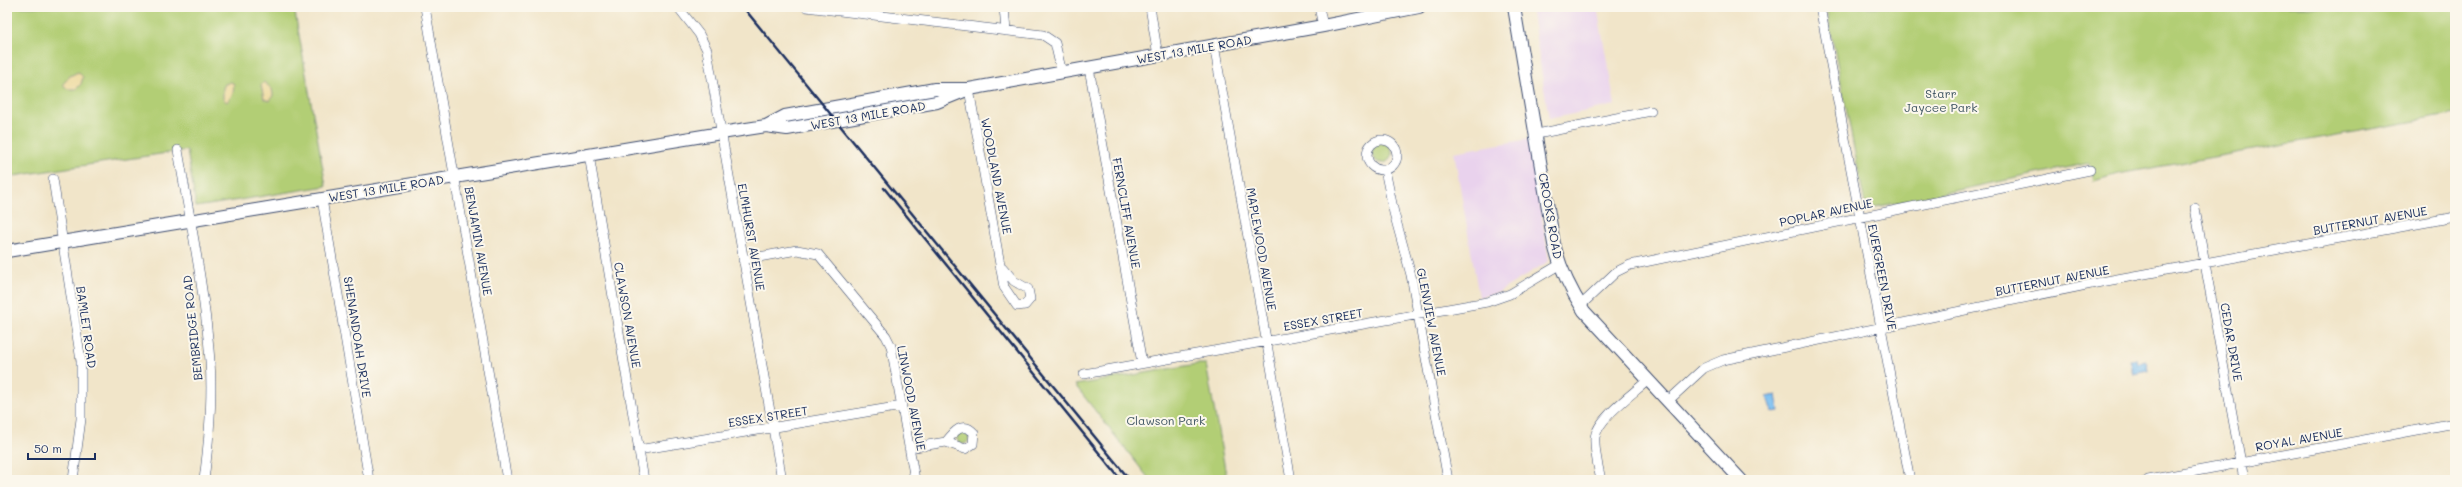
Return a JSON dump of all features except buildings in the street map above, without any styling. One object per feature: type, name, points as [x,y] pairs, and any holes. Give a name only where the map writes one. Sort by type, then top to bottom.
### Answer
[{"type":"main road","name":"WEST 13 MILE ROAD","points":[[7,251],[766,126],[787,129],[937,102],[969,89],[1214,46],[1418,7]]},
{"type":"main road","name":"CROOKS ROAD","points":[[1514,7],[1559,265],[1568,287],[1580,306],[1741,480]]},
{"type":"street","name":"BENJAMIN AVENUE","points":[[425,7],[507,480]]},
{"type":"street","name":"ELMHURST AVENUE","points":[[678,7],[706,45],[782,480]]},
{"type":"street","points":[[806,7],[860,10],[1043,35],[1052,40],[1058,50],[1062,73]]},
{"type":"street","points":[[1004,7],[1006,31]]},
{"type":"street","points":[[1150,7],[1158,56]]},
{"type":"street","points":[[1319,7],[1323,26]]},
{"type":"street","name":"EVERGREEN DRIVE","points":[[1820,7],[1910,480]]},
{"type":"street","name":"MAPLEWOOD AVENUE","points":[[1214,46],[1291,480]]},
{"type":"street","name":"FERNCLIFF AVENUE","points":[[1090,68],[1142,363]]},
{"type":"street","name":"WOODLAND AVENUE","points":[[969,89],[1002,267]]},
{"type":"street","points":[[1537,134],[1651,111]]},
{"type":"street","name":"BEMBRIDGE ROAD","points":[[178,150],[190,221],[210,362],[209,428],[204,480]]},
{"type":"street","name":"CLAWSON AVENUE","points":[[589,155],[644,480]]},
{"type":"street","name":"GLENVIEW AVENUE","points":[[1385,170],[1394,213],[1411,275],[1448,480]]},
{"type":"street","name":"POPLAR AVENUE","points":[[1580,306],[1616,272],[1630,265],[2090,170]]},
{"type":"street","name":"BAMLET ROAD","points":[[53,179],[82,361],[81,419],[73,480]]},
{"type":"street","name":"SHENANDOAH DRIVE","points":[[322,199],[369,480]]},
{"type":"street","name":"CEDAR DRIVE","points":[[2195,208],[2244,480]]},
{"type":"street","name":"BUTTERNUT AVENUE","points":[[1668,401],[1704,368],[1714,363],[1881,327],[2205,262],[2455,217]]},
{"type":"street","name":"LINWOOD AVENUE","points":[[743,260],[797,250],[810,251],[823,258],[888,338],[915,480]]},
{"type":"street","name":"ESSEX STREET","points":[[1084,374],[1494,300],[1510,294],[1559,265]]},
{"type":"street","points":[[1601,480],[1595,443],[1597,429],[1609,415],[1648,380]]},
{"type":"street","name":"ESSEX STREET","points":[[638,450],[902,406]]},
{"type":"street","name":"ROYAL AVENUE","points":[[2148,480],[2241,461],[2455,423]]},
{"type":"street","points":[[909,448],[946,442]]},
{"type":"shaded area","points":[[1531,7],[1597,7],[1615,105],[1549,119]]},
{"type":"shaded area","points":[[1529,139],[1549,261],[1497,293],[1479,297],[1454,152]]},
{"type":"green space","points":[[7,7],[294,7],[326,186],[196,207],[187,150],[7,177]]},
{"type":"green space","name":"Starr Jaycee Park","points":[[1826,7],[2455,7],[2455,114],[2118,174],[2094,181],[2090,163],[1866,209]]},
{"type":"green space","points":[[1382,143],[1389,146],[1392,153],[1389,160],[1382,163],[1375,160],[1372,153],[1375,146]]},
{"type":"green space","name":"Clawson Park","points":[[1197,364],[1206,364],[1227,480],[1150,480],[1075,385]]},
{"type":"green space","points":[[965,432],[968,433],[968,443],[961,444],[958,443],[957,436],[958,433]]},
{"type":"sand","points":[[78,72],[83,77],[81,84],[76,89],[67,89],[63,84],[70,76]]},
{"type":"sand","points":[[231,82],[234,84],[233,94],[227,102],[223,99],[223,88],[225,84]]},
{"type":"sand","points":[[264,82],[272,89],[273,95],[270,101],[264,99],[261,85]]},
{"type":"water","points":[[2129,360],[2137,360],[2138,364],[2146,362],[2148,371],[2133,374]]},
{"type":"water","points":[[1776,395],[1779,411],[1772,412],[1767,397]]},
{"type":"railway","points":[[743,7],[1130,480]]},
{"type":"railway","points":[[884,188],[1121,480]]}]
